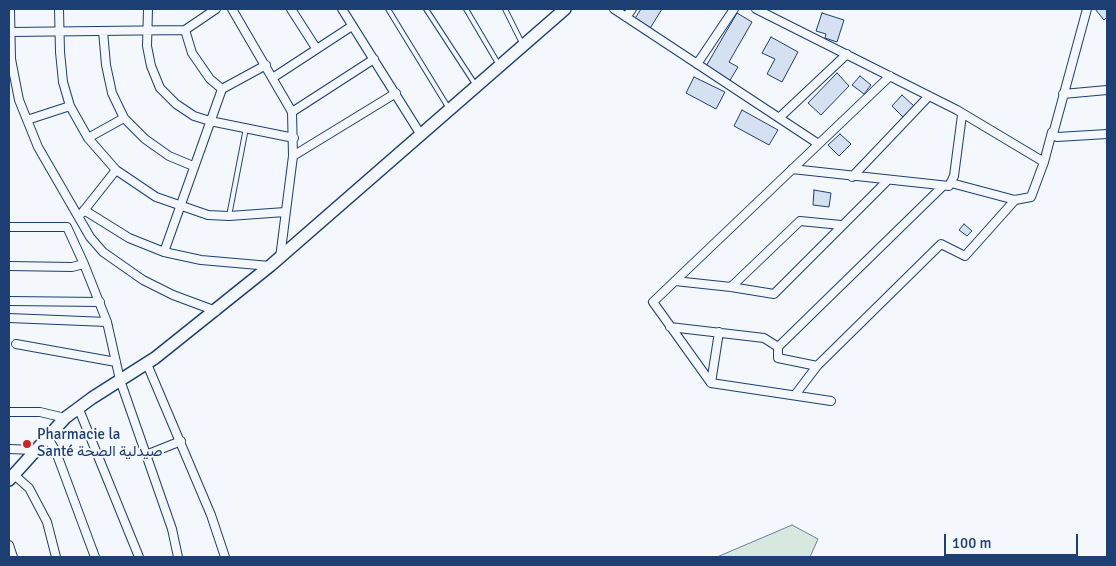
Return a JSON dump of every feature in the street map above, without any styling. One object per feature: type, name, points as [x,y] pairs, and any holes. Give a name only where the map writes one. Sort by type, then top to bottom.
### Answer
[{"type":"street","points":[[10,9],[14,81],[38,147],[77,218],[103,252],[123,268],[173,295],[216,311]]},
{"type":"street","points":[[59,9],[59,32],[64,82],[70,106],[88,138],[116,170],[156,197],[208,215],[229,216],[285,212]]},
{"type":"street","points":[[148,9],[147,32],[151,66],[160,88],[176,104],[194,116],[210,121],[294,138]]},
{"type":"street","points":[[10,32],[147,32],[185,30],[216,9]]},
{"type":"street","points":[[232,9],[274,77],[292,112],[293,156],[280,258]]},
{"type":"street","points":[[291,9],[316,48]]},
{"type":"street","points":[[342,9],[420,134]]},
{"type":"street","points":[[614,9],[818,143]]},
{"type":"street","points":[[626,17],[632,9]]},
{"type":"street","points":[[697,64],[734,9]]},
{"type":"street","points":[[756,9],[956,110],[1044,162]]},
{"type":"street","points":[[792,169],[943,186],[952,183],[1015,200],[1031,197],[1044,162],[1087,9]]},
{"type":"street","points":[[56,557],[47,522],[29,488],[12,473],[78,407],[147,364],[216,311],[280,258],[523,45],[558,11]]},
{"type":"street","points":[[274,77],[352,26]]},
{"type":"street","points":[[185,30],[192,53],[210,79],[222,89]]},
{"type":"street","points":[[103,31],[106,65],[112,93],[124,118],[161,150],[193,166]]},
{"type":"street","points":[[780,117],[847,54]]},
{"type":"street","points":[[292,112],[374,59]]},
{"type":"street","points":[[164,252],[193,166],[222,89],[266,65]]},
{"type":"street","points":[[831,400],[710,382],[653,302],[890,76]]},
{"type":"street","points":[[1063,94],[1107,90]]},
{"type":"street","points":[[293,156],[396,93]]},
{"type":"street","points":[[852,177],[929,96]]},
{"type":"street","points":[[27,120],[70,106]]},
{"type":"street","points":[[952,183],[962,115]]},
{"type":"street","points":[[88,138],[124,118]]},
{"type":"street","points":[[1052,132],[1053,136],[1057,137],[1107,134]]},
{"type":"street","points":[[77,218],[116,170]]},
{"type":"street","points":[[675,281],[731,286],[774,294],[886,181]]},
{"type":"street","points":[[817,366],[778,358],[778,347],[943,186]]},
{"type":"street","points":[[795,395],[817,366],[942,244],[965,256],[1015,200]]},
{"type":"street","points":[[84,210],[129,238],[164,252],[201,260],[270,266]]},
{"type":"street","points":[[731,286],[800,221],[841,225]]},
{"type":"street","points":[[9,227],[67,227],[107,322],[120,380],[172,529],[178,557]]},
{"type":"street","points":[[9,266],[72,267],[84,264]]},
{"type":"street","points":[[9,301],[100,302]]},
{"type":"street","points":[[9,318],[107,322]]},
{"type":"street","points":[[670,327],[764,338],[778,347]]},
{"type":"street","points":[[710,382],[719,332]]},
{"type":"street","points":[[16,344],[116,362]]},
{"type":"street","points":[[147,364],[181,441],[225,557]]},
{"type":"street","points":[[78,407],[139,557]]},
{"type":"street","points":[[9,412],[40,412],[65,418]]},
{"type":"street","points":[[47,436],[56,452],[95,557]]},
{"type":"street","points":[[146,455],[181,441]]},
{"type":"street","points":[[9,449],[34,450]]},
{"type":"street","points":[[9,545],[13,557]]},
{"type":"lane","points":[[388,9],[450,109]]},
{"type":"lane","points":[[426,9],[476,86]]},
{"type":"lane","points":[[466,9],[499,66]]},
{"type":"lane","points":[[505,9],[523,45]]},
{"type":"lane","points":[[229,216],[246,128]]},
{"type":"shaded area","points":[[792,525],[818,539],[810,557],[717,557]]},
{"type":"building","points":[[641,9],[662,9],[649,30],[634,20]]},
{"type":"building","points":[[1095,9],[1107,9],[1107,17],[1104,20]]},
{"type":"building","points":[[737,13],[752,22],[729,62],[738,67],[729,82],[705,68]]},
{"type":"building","points":[[822,13],[844,20],[837,42],[825,38],[826,34],[816,31]]},
{"type":"building","points":[[771,37],[798,52],[782,82],[767,74],[775,59],[762,53]]},
{"type":"building","points":[[837,73],[849,86],[821,115],[808,103]]},
{"type":"building","points":[[860,76],[871,85],[864,94],[852,85]]},
{"type":"building","points":[[694,77],[725,92],[716,109],[686,93]]},
{"type":"building","points":[[902,95],[914,106],[903,117],[892,106]]},
{"type":"building","points":[[742,110],[778,130],[769,145],[734,126]]},
{"type":"building","points":[[840,134],[851,144],[839,156],[828,145]]},
{"type":"building","points":[[814,190],[831,193],[829,207],[813,205]]},
{"type":"building","points":[[964,224],[972,231],[967,236],[959,230]]},
{"type":"place","name":"Pharmacie la Santé صيدلية الصحة","points":[[27,444]]}]
